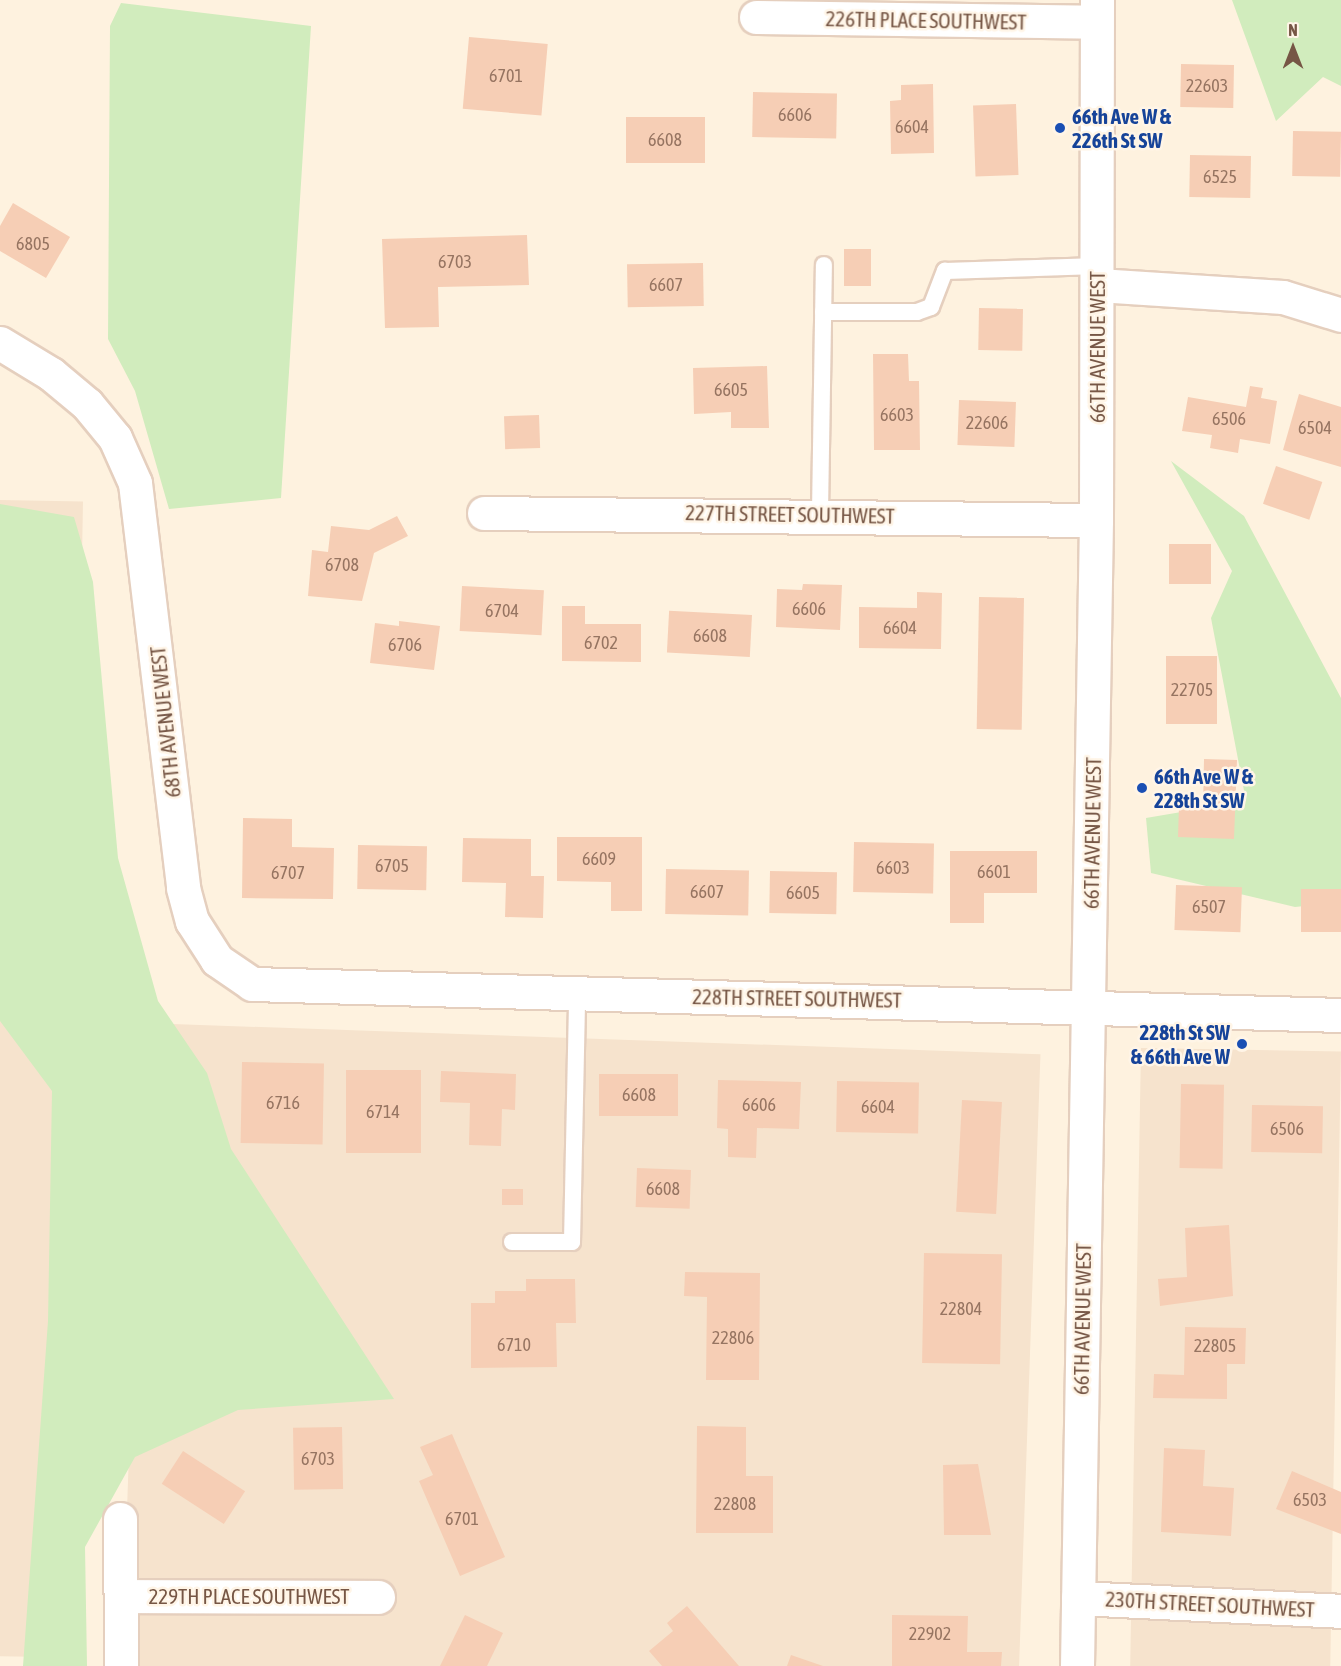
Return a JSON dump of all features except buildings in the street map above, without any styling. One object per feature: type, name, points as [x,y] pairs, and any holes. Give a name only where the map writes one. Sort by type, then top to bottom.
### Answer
[{"type":"street","name":"226TH PLACE SOUTHWEST","points":[[756,17],[1097,11]]},
{"type":"street","name":"66TH AVENUE WEST","points":[[1077,1666],[1096,520],[1097,11]]},
{"type":"street","points":[[1098,276],[1283,297],[1341,315]]},
{"type":"street","name":"68TH AVENUE WEST","points":[[0,343],[51,374],[114,438],[135,483],[183,888],[192,921],[217,960],[252,984]]},
{"type":"street","name":"227TH STREET SOUTHWEST","points":[[484,513],[820,513],[1096,520]]},
{"type":"street","name":"228TH STREET SOUTHWEST","points":[[252,984],[1088,1004],[1341,1015]]},
{"type":"street","points":[[120,1519],[121,1666]]},
{"type":"street","name":"229TH PLACE SOUTHWEST","points":[[121,1596],[378,1597]]},
{"type":"street","name":"230TH STREET SOUTHWEST","points":[[1078,1598],[1341,1611]]},
{"type":"lane","points":[[820,513],[824,265]]},
{"type":"lane","points":[[823,312],[917,312],[931,307],[945,271],[1098,276]]},
{"type":"lane","points":[[512,1242],[572,1242],[577,993]]},
{"type":"shaded area","points":[[0,500],[83,501],[63,1657],[0,1656]]},
{"type":"shaded area","points":[[144,1023],[1040,1054],[1019,1666],[122,1666]]},
{"type":"shaded area","points":[[1141,1048],[1341,1051],[1330,1666],[1130,1666]]},
{"type":"green space","points":[[1232,0],[1341,0],[1341,86],[1323,77],[1276,121]]},
{"type":"green space","points":[[121,3],[311,26],[281,498],[169,509],[135,391],[108,339],[110,26]]},
{"type":"green space","points":[[1171,461],[1244,516],[1341,698],[1341,902],[1295,907],[1151,873],[1146,818],[1246,801],[1211,618],[1232,571]]},
{"type":"green space","points":[[0,504],[74,517],[93,582],[118,858],[158,1001],[207,1073],[231,1149],[394,1399],[238,1410],[135,1457],[85,1547],[87,1666],[23,1666],[48,1321],[52,1091],[0,1021]]},
{"type":"place","name":"66th Ave W & 226th St SW","points":[[1060,128]]},
{"type":"place","name":"66th Ave W & 228th St SW","points":[[1142,788]]},
{"type":"place","name":"228th St SW & 66th Ave W","points":[[1242,1044]]}]
